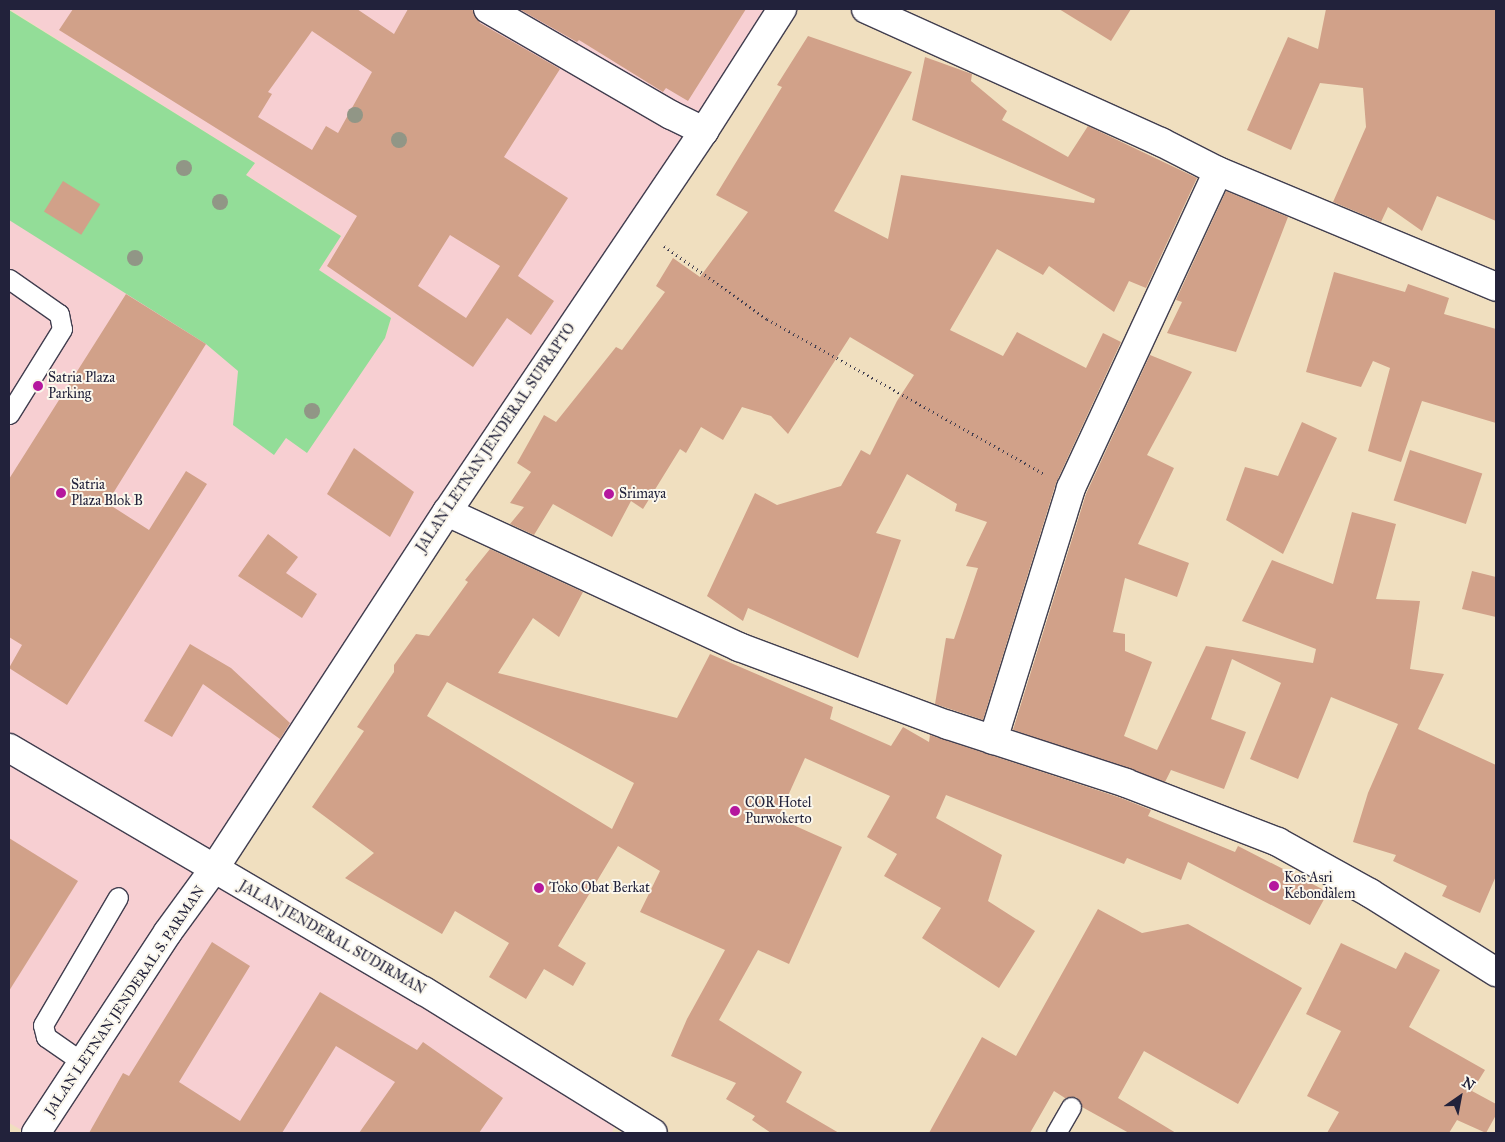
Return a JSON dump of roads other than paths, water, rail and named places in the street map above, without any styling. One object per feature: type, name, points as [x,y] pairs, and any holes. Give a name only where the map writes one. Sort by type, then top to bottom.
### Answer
[{"type":"street","points":[[488,9],[671,115],[704,131]]},
{"type":"street","name":"JALAN LETNAN JENDERAL SUPRAPTO","points":[[214,869],[447,512],[639,224],[704,131],[782,9]]},
{"type":"street","points":[[866,9],[1160,142],[1218,171],[1496,288]]},
{"type":"street","points":[[993,740],[1071,488],[1218,171]]},
{"type":"street","points":[[447,512],[739,647],[993,740],[1126,782],[1278,842],[1370,893],[1496,972]]},
{"type":"street","name":"JALAN JENDERAL SUDIRMAN","points":[[9,748],[424,991],[653,1133]]},
{"type":"street","name":"JALAN LETNAN JENDERAL S. PARMAN","points":[[36,1133],[82,1062],[214,869]]},
{"type":"lane","points":[[9,279],[59,314],[62,329],[9,414]]},
{"type":"lane","points":[[82,1062],[46,1037],[43,1025],[118,898]]},
{"type":"lane","points":[[1056,1133],[1071,1107]]},
{"type":"place","name":"Satria Plaza Parking","points":[[38,386]]},
{"type":"place","name":"Satria Plaza Blok B","points":[[61,493]]},
{"type":"place","name":"Srimaya","points":[[609,494]]},
{"type":"place","name":"COR Hotel Purwokerto","points":[[735,811]]},
{"type":"place","name":"Kos Asri Kebondalem","points":[[1274,886]]},
{"type":"place","name":"Toko Obat Berkat","points":[[539,888]]}]
